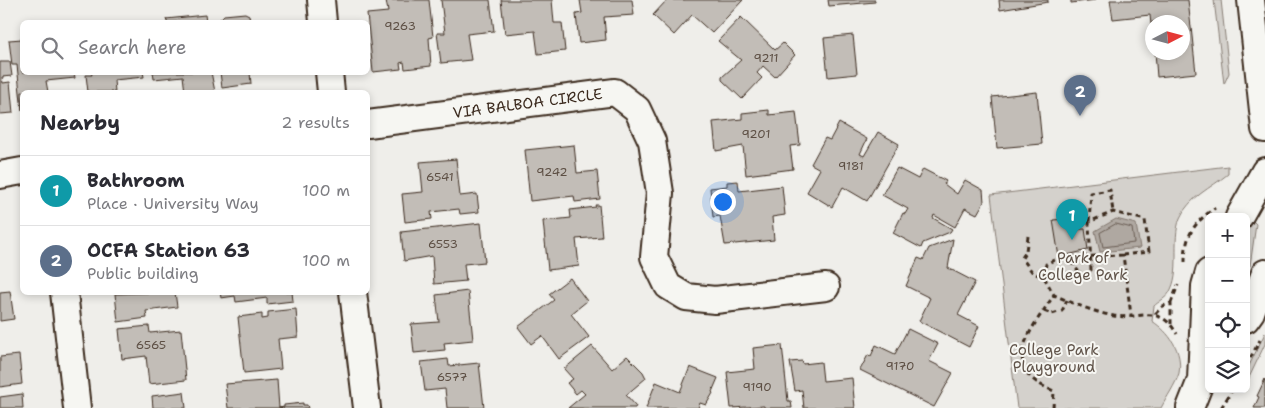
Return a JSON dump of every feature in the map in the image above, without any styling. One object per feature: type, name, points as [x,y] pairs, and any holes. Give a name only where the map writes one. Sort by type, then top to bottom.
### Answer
[{"type":"street","points":[[321,0],[323,20]]},
{"type":"street","points":[[1251,0],[1265,129]]},
{"type":"street","points":[[329,75],[331,90]]},
{"type":"street","name":"VIA BALBOA CIRCLE","points":[[370,124],[615,92],[637,109],[652,141],[660,193],[654,257],[668,286],[686,297],[715,300],[826,287]]},
{"type":"street","points":[[0,175],[20,171]]},
{"type":"street","points":[[1229,211],[1265,171]]},
{"type":"street","points":[[1197,268],[1205,286],[1205,348]]},
{"type":"street","points":[[1254,328],[1251,312],[1257,280]]},
{"type":"street","points":[[64,295],[77,408]]},
{"type":"street","points":[[353,295],[366,408]]},
{"type":"street","points":[[1190,408],[1205,375]]},
{"type":"path","points":[[1073,257],[1074,267],[1083,275],[1091,270],[1089,222],[1091,193],[1110,190],[1113,212]]},
{"type":"path","points":[[1197,268],[1185,244],[1198,219],[1229,211]]},
{"type":"path","points":[[1089,222],[1113,212],[1145,220],[1149,252],[1073,257],[1046,264],[1044,277],[1054,295],[1115,316],[1154,314],[1172,324]]},
{"type":"path","points":[[1028,236],[1026,251],[1022,258],[1033,274],[1044,277]]},
{"type":"path","points":[[1123,255],[1131,315]]},
{"type":"path","points":[[1181,278],[1171,303],[1172,324],[1181,342]]},
{"type":"path","points":[[1053,408],[1054,391],[1037,385],[1026,371],[1021,356],[1025,339],[1054,295]]},
{"type":"path","points":[[1044,311],[1052,314],[1062,311],[1066,300]]},
{"type":"path","points":[[1154,314],[1163,306],[1171,303]]},
{"type":"path","points":[[1250,348],[1254,328]]},
{"type":"path","points":[[1221,408],[1230,393]]},
{"type":"green space","points":[[1214,0],[1221,0],[1229,73],[1224,84]]},
{"type":"green space","name":"Park of College Park","points":[[1228,166],[1228,174],[1189,204],[1180,218],[1176,236],[1176,266],[1173,285],[1168,295],[1154,306],[1152,321],[1169,336],[1177,350],[1180,365],[1178,377],[1161,408],[1017,408],[991,195]]},
{"type":"green space","points":[[1250,220],[1256,224],[1250,266],[1250,258]]},
{"type":"green space","points":[[1265,333],[1265,344],[1250,376],[1250,364]]},
{"type":"water","points":[[1116,219],[1136,224],[1140,248],[1100,252],[1095,231]]},
{"type":"building","points":[[386,0],[429,0],[433,37],[429,38],[431,66],[405,69],[404,62],[400,63],[401,69],[373,72],[370,20],[368,20],[367,14],[388,12]]},
{"type":"building","points":[[441,0],[490,0],[494,31],[467,34],[471,60],[441,63],[437,33],[445,33]]},
{"type":"building","points":[[501,0],[552,0],[554,23],[562,23],[565,51],[538,54],[535,31],[505,34]]},
{"type":"building","points":[[580,0],[632,0],[634,15],[604,17],[606,40],[579,43],[576,14],[582,13]]},
{"type":"building","points":[[667,0],[743,0],[712,33],[692,15],[674,35],[653,15]]},
{"type":"building","points":[[828,0],[875,0],[875,2],[829,6]]},
{"type":"building","points":[[999,0],[1048,0],[1048,2],[1000,10]]},
{"type":"building","points":[[1071,0],[1096,0],[1071,3]]},
{"type":"building","points":[[1110,0],[1188,0],[1190,15],[1145,15],[1113,19]]},
{"type":"building","points":[[245,13],[249,15],[250,20],[220,20],[224,15]]},
{"type":"building","points":[[205,15],[206,20],[166,20]]},
{"type":"building","points":[[741,17],[775,50],[783,43],[795,55],[775,77],[763,66],[757,73],[762,78],[742,99],[722,80],[722,77],[741,60],[718,41]]},
{"type":"building","points":[[1190,18],[1196,73],[1157,77],[1156,60],[1190,60]]},
{"type":"building","points":[[853,35],[857,74],[828,77],[824,38]]},
{"type":"building","points":[[20,39],[20,75],[74,75],[75,78],[46,81],[48,90],[20,90],[20,93],[17,65],[12,65],[9,40]]},
{"type":"building","points":[[0,62],[10,62],[12,76],[2,77],[3,83],[10,82],[13,113],[0,114]]},
{"type":"building","points":[[86,75],[144,75],[144,77],[114,80],[115,90],[88,90]]},
{"type":"building","points":[[153,75],[212,75],[215,90],[185,90],[183,76],[154,79]]},
{"type":"building","points":[[220,75],[250,75],[251,84],[222,88]]},
{"type":"building","points":[[1037,92],[1042,144],[997,148],[992,97]]},
{"type":"building","points":[[769,110],[769,115],[796,112],[800,145],[790,146],[793,169],[746,175],[743,146],[716,151],[713,122],[742,119],[742,113]]},
{"type":"building","points":[[839,123],[867,139],[860,154],[864,156],[878,132],[899,144],[867,201],[843,187],[832,207],[807,192],[820,169],[811,164],[825,138],[830,140]]},
{"type":"building","points":[[574,145],[577,173],[597,171],[600,199],[575,202],[574,196],[530,201],[525,150]]},
{"type":"building","points":[[456,159],[460,196],[477,194],[479,212],[460,214],[459,209],[431,212],[432,219],[405,222],[402,194],[423,192],[420,162]]},
{"type":"building","points":[[897,168],[918,179],[923,169],[946,181],[944,184],[957,194],[965,180],[983,190],[984,202],[977,214],[965,208],[955,227],[934,215],[933,218],[952,229],[950,232],[923,243],[921,248],[893,233],[903,213],[905,214],[908,209],[882,195]]},
{"type":"building","points":[[738,181],[739,191],[782,186],[785,215],[772,217],[774,240],[725,245],[720,216],[713,217],[710,188],[727,186],[727,182]]},
{"type":"building","points":[[595,205],[599,205],[602,237],[576,239],[579,266],[548,270],[543,221],[571,218],[570,210],[596,207]]},
{"type":"building","points":[[1077,218],[1078,229],[1085,229],[1088,250],[1059,257],[1053,220]]},
{"type":"building","points":[[481,223],[485,262],[464,264],[466,281],[434,284],[432,256],[404,261],[401,232]]},
{"type":"building","points":[[953,239],[948,268],[975,282],[958,315],[979,326],[969,347],[919,321],[930,298],[906,286],[918,258],[923,260],[929,248]]},
{"type":"building","points":[[570,278],[587,301],[571,314],[589,337],[559,359],[542,336],[531,344],[518,327],[554,300],[549,294]]},
{"type":"building","points":[[10,291],[14,319],[0,321],[0,292]]},
{"type":"building","points":[[468,291],[473,340],[444,343],[445,350],[414,353],[411,324],[439,322],[436,295]]},
{"type":"building","points":[[115,295],[175,295],[177,307],[146,311],[147,318],[118,322]]},
{"type":"building","points":[[220,295],[292,295],[293,301],[267,304],[267,298],[236,302],[235,296],[221,298]]},
{"type":"building","points":[[296,309],[298,337],[278,339],[281,369],[244,373],[238,317],[262,314],[262,319],[268,318],[268,312]]},
{"type":"building","points":[[149,326],[150,333],[181,330],[186,380],[149,384],[146,356],[122,359],[119,329]]},
{"type":"building","points":[[908,329],[938,344],[929,361],[953,373],[934,407],[860,370],[868,355],[871,356],[876,345],[895,354]]},
{"type":"building","points":[[782,345],[788,401],[791,401],[792,408],[764,408],[764,406],[731,408],[727,372],[755,369],[753,348]]},
{"type":"building","points":[[592,346],[612,369],[627,356],[643,372],[646,378],[626,395],[636,406],[635,408],[568,408],[585,394],[581,390],[576,394],[567,383],[573,379],[564,369]]},
{"type":"building","points":[[19,355],[22,384],[0,387],[0,357]]},
{"type":"building","points":[[448,359],[449,366],[479,363],[484,408],[447,408],[445,389],[425,391],[421,362]]},
{"type":"building","points":[[802,361],[803,364],[821,362],[823,381],[852,378],[855,408],[804,408],[802,390],[795,391],[790,362]]},
{"type":"building","points":[[690,367],[718,378],[713,393],[706,405],[700,403],[698,408],[646,408],[656,382],[680,392]]},
{"type":"building","points":[[1265,379],[1265,408],[1254,408],[1259,397],[1257,396]]},
{"type":"building","points":[[277,380],[279,408],[228,408],[225,384]]},
{"type":"building","points":[[184,392],[186,408],[153,408],[152,396]]},
{"type":"building","points":[[22,394],[23,408],[0,408],[0,397]]},
{"type":"building","points":[[303,403],[308,408],[279,408],[284,407],[284,405]]},
{"type":"place","name":"OCFA Station 63","points":[[1080,116]]},
{"type":"place","name":"Bathroom","points":[[1072,240]]},
{"type":"park label","name":"College Park Playground","points":[[1054,358]]}]
